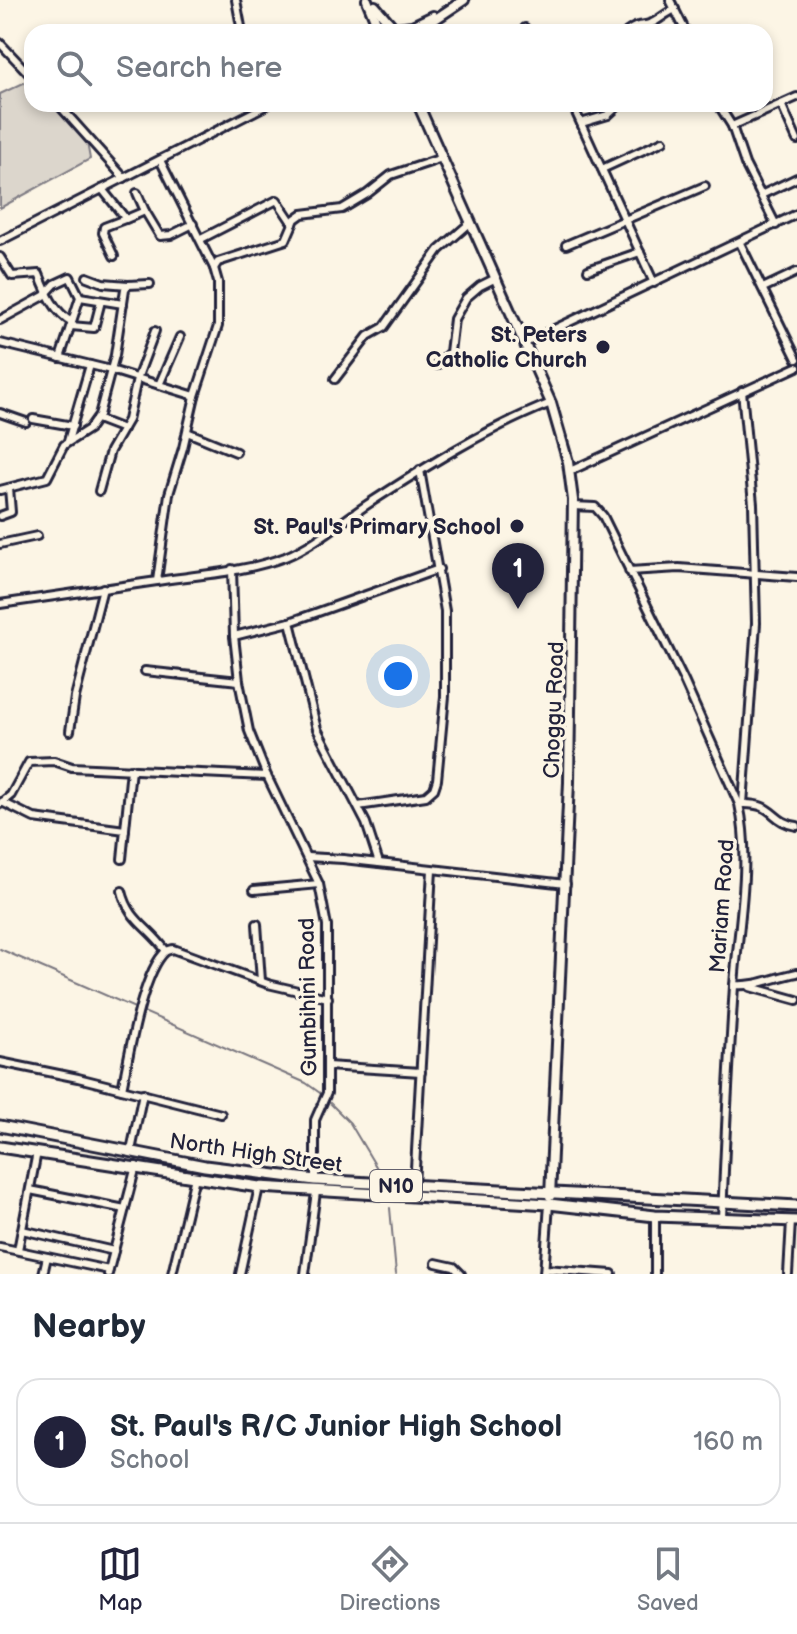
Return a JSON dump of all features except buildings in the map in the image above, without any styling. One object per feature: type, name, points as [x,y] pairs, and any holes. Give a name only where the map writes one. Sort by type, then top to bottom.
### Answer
[{"type":"highway","name":"North High Street","points":[[0,1126],[205,1166],[315,1180],[549,1199],[655,1216],[794,1221]]},
{"type":"highway","name":"North High Street","points":[[0,1147],[259,1187],[316,1192],[797,1206]]},
{"type":"main road","points":[[369,0],[392,24]]},
{"type":"main road","points":[[369,0],[378,24]]},
{"type":"main road","points":[[427,24],[464,0]]},
{"type":"main road","points":[[417,24],[442,13]]},
{"type":"main road","name":"Choggu Road","points":[[422,112],[551,403],[570,471],[573,635],[566,884],[549,1199]]},
{"type":"street","points":[[236,0],[240,24]]},
{"type":"street","points":[[670,0],[682,24]]},
{"type":"street","points":[[650,24],[660,15],[675,9]]},
{"type":"street","points":[[0,43],[24,68]]},
{"type":"street","points":[[773,108],[797,97]]},
{"type":"street","points":[[781,104],[797,140]]},
{"type":"street","points":[[65,112],[124,178]]},
{"type":"street","points":[[0,241],[252,112]]},
{"type":"street","points":[[576,112],[654,283]]},
{"type":"street","points":[[581,123],[611,112]]},
{"type":"street","points":[[723,112],[776,225]]},
{"type":"street","points":[[732,126],[763,112]]},
{"type":"street","points":[[602,169],[663,141]]},
{"type":"street","points":[[214,268],[228,257],[286,240],[293,224],[302,214],[342,209],[391,175],[442,158]]},
{"type":"street","points":[[157,581],[169,494],[195,396],[218,326],[218,282],[214,268],[160,160]]},
{"type":"street","points":[[761,195],[797,178]]},
{"type":"street","points":[[566,245],[705,186]]},
{"type":"street","points":[[102,189],[125,219]]},
{"type":"street","points":[[137,193],[160,236],[171,235],[193,224]]},
{"type":"street","points":[[201,239],[277,200],[293,224]]},
{"type":"street","points":[[114,256],[103,232],[104,227],[145,211]]},
{"type":"street","points":[[525,343],[797,214]]},
{"type":"street","points":[[335,379],[368,336],[384,327],[439,250],[470,223]]},
{"type":"street","points":[[740,243],[797,359]]},
{"type":"street","points":[[588,270],[640,252]]},
{"type":"street","points":[[0,257],[12,276],[39,274],[47,293],[71,324],[94,328],[101,301]]},
{"type":"street","points":[[763,288],[797,272]]},
{"type":"street","points":[[0,320],[70,277],[80,297],[60,358]]},
{"type":"street","points":[[87,277],[103,283],[150,284]]},
{"type":"street","points":[[437,365],[450,352],[454,319],[466,298],[496,278]]},
{"type":"street","points":[[68,441],[89,429],[97,419],[111,370],[128,285]]},
{"type":"street","points":[[80,297],[123,304]]},
{"type":"street","points":[[99,491],[110,451],[128,420],[137,379],[155,331]]},
{"type":"street","points":[[159,385],[180,337]]},
{"type":"street","points":[[0,343],[111,370],[195,396]]},
{"type":"street","points":[[0,490],[47,478],[68,441],[90,365]]},
{"type":"street","points":[[570,471],[797,367]]},
{"type":"street","points":[[742,391],[753,504],[755,647],[741,804],[764,805],[783,822],[797,826]]},
{"type":"street","points":[[0,604],[232,569],[284,557],[420,470],[528,412],[551,403]]},
{"type":"street","points":[[0,413],[73,426]]},
{"type":"street","points":[[97,419],[123,429]]},
{"type":"street","points":[[187,432],[236,452]]},
{"type":"street","points":[[358,806],[426,796],[434,789],[441,753],[445,611],[420,470]]},
{"type":"street","points":[[0,516],[11,512],[9,488]]},
{"type":"street","name":"Mariam Road","points":[[573,506],[595,507],[603,516],[741,804],[745,854],[734,985],[722,1218]]},
{"type":"street","points":[[0,544],[37,536]]},
{"type":"street","points":[[629,571],[679,568],[797,577]]},
{"type":"street","name":"Gumbihini Road","points":[[232,569],[234,636],[249,731],[319,884],[327,926],[327,1093],[315,1120],[315,1180]]},
{"type":"street","points":[[234,636],[290,622],[439,569]]},
{"type":"street","points":[[70,731],[75,697],[103,588]]},
{"type":"street","points":[[290,622],[317,729],[371,833],[379,863]]},
{"type":"street","points":[[145,671],[239,681]]},
{"type":"street","points":[[125,830],[34,818],[1,803],[11,795],[29,762],[54,761],[72,767],[267,776]]},
{"type":"street","points":[[122,859],[131,769]]},
{"type":"street","points":[[307,857],[566,884]]},
{"type":"street","points":[[414,1187],[432,870]]},
{"type":"street","points":[[254,890],[319,884]]},
{"type":"street","points":[[122,891],[132,917],[150,931],[166,951]]},
{"type":"street","points":[[257,924],[261,981]]},
{"type":"street","points":[[122,1089],[141,1004],[156,965],[166,951],[173,949],[261,981],[328,998]]},
{"type":"street","points":[[747,986],[797,973]]},
{"type":"street","points":[[734,985],[797,1000]]},
{"type":"street","points":[[0,1062],[143,1093],[221,1114]]},
{"type":"street","points":[[327,1066],[421,1072]]},
{"type":"street","points":[[131,1151],[143,1093]]},
{"type":"street","points":[[18,1250],[37,1152]]},
{"type":"street","points":[[0,1247],[109,1272],[136,1166]]},
{"type":"street","points":[[172,1274],[195,1177]]},
{"type":"street","points":[[240,1274],[259,1187]]},
{"type":"street","points":[[30,1190],[125,1209]]},
{"type":"street","points":[[305,1274],[316,1192]]},
{"type":"street","points":[[549,1199],[544,1272],[612,1274]]},
{"type":"street","points":[[655,1216],[655,1274]]},
{"type":"street","points":[[788,1274],[794,1221]]},
{"type":"street","points":[[22,1230],[114,1251]]},
{"type":"street","points":[[43,1274],[47,1257]]},
{"type":"street","points":[[436,1263],[454,1267],[461,1274]]},
{"type":"shaded area","points":[[24,83],[24,112],[63,112],[86,137],[90,159],[0,208],[0,94]]},
{"type":"waterway","points":[[0,949],[306,1083],[320,1093]]},
{"type":"waterway","points":[[329,1102],[350,1123],[381,1175]]},
{"type":"waterway","points":[[390,1208],[396,1274]]},
{"type":"place","name":"St. Peters Catholic Church","points":[[603,347]]},
{"type":"place","name":"St. Paul's Primary School","points":[[517,526]]},
{"type":"place","name":"St. Paul's R/C Junior High School","points":[[518,609]]}]
